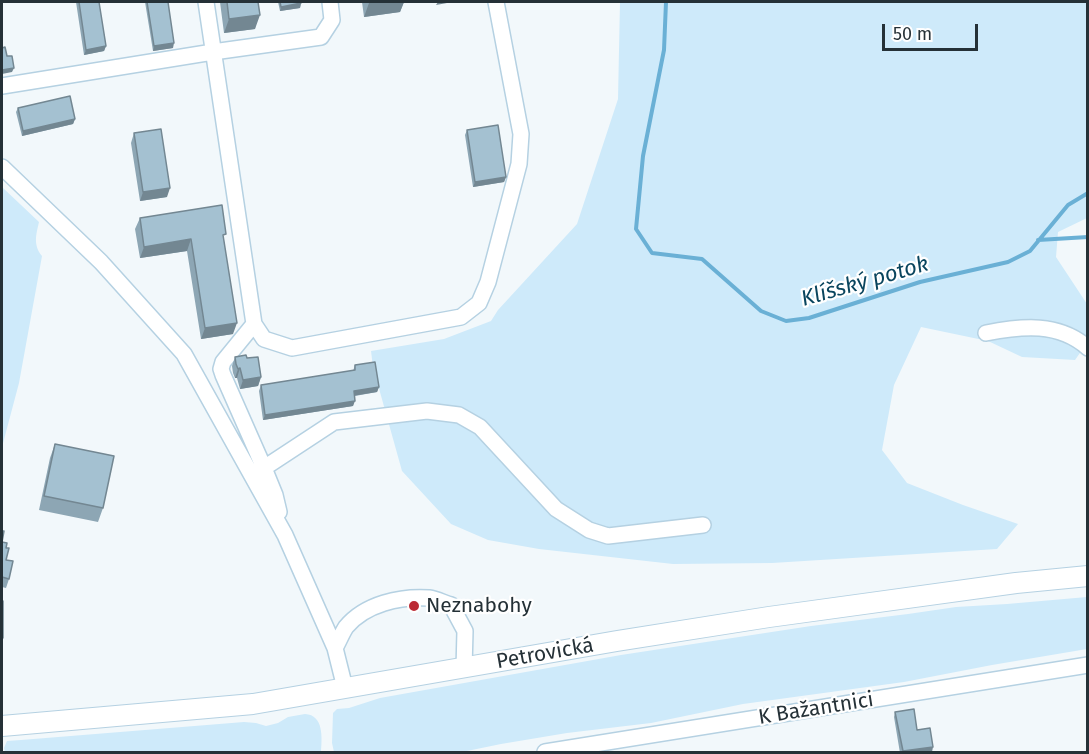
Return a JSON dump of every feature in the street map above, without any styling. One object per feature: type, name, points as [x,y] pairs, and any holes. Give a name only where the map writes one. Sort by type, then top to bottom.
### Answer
[{"type":"main road","name":"Petrovická","points":[[2,726],[253,704],[769,617],[1016,583],[1088,576]]},
{"type":"street","points":[[206,2],[254,324],[264,339],[292,348],[461,317],[479,303],[489,282],[519,164],[521,134],[496,2]]},
{"type":"street","points":[[2,86],[321,37],[332,21],[330,2]]},
{"type":"street","points":[[2,167],[101,262],[184,354],[285,535],[335,648],[345,688]]},
{"type":"street","points":[[254,324],[223,362],[221,369],[275,495],[285,535]]},
{"type":"street","points":[[986,333],[1028,327],[1049,329],[1070,335],[1088,348]]},
{"type":"street","points":[[264,468],[334,422],[427,411],[459,416],[480,427],[556,509],[589,530],[608,536],[703,525]]},
{"type":"street","points":[[335,648],[346,627],[365,610],[383,603],[430,598],[451,605],[465,631],[464,669]]},
{"type":"street","name":"K Bažantnici","points":[[545,753],[1088,665]]},
{"type":"shaded area","points":[[620,2],[1087,2],[1087,218],[1058,232],[1056,257],[1087,304],[1087,343],[1075,360],[1022,357],[988,341],[921,327],[894,385],[882,450],[907,483],[1018,524],[997,549],[772,563],[673,564],[539,549],[488,540],[451,524],[402,471],[373,367],[371,351],[444,339],[491,321],[498,310],[577,224],[618,99]]},
{"type":"shaded area","points":[[2,187],[39,222],[36,244],[42,256],[19,383],[2,447]]},
{"type":"shaded area","points":[[1087,597],[1087,649],[904,682],[743,704],[651,723],[567,733],[467,751],[334,752],[332,743],[333,713],[337,709],[349,708],[380,698],[621,655],[811,626],[956,607]]},
{"type":"shaded area","points":[[305,714],[316,718],[319,723],[321,752],[5,752],[4,748],[7,741],[244,722],[266,726],[288,717]]},
{"type":"building","points":[[79,2],[99,2],[106,46],[86,50]]},
{"type":"building","points":[[147,2],[168,2],[174,43],[154,46]]},
{"type":"building","points":[[227,2],[258,2],[260,15],[229,19]]},
{"type":"building","points":[[280,2],[301,2],[301,3],[281,7]]},
{"type":"building","points":[[5,47],[7,56],[12,56],[14,68],[2,70],[2,48]]},
{"type":"building","points":[[70,96],[75,119],[23,131],[18,108]]},
{"type":"building","points":[[498,125],[506,177],[475,182],[467,130]]},
{"type":"building","points":[[161,129],[170,188],[143,192],[134,133]]},
{"type":"building","points":[[222,205],[226,234],[223,235],[237,323],[205,328],[191,239],[144,247],[140,218]]},
{"type":"building","points":[[246,355],[247,358],[258,357],[261,377],[243,380],[235,357]]},
{"type":"building","points":[[375,362],[379,387],[354,391],[355,401],[265,415],[261,385],[355,370],[355,365]]},
{"type":"building","points":[[55,444],[114,456],[103,508],[44,496]]},
{"type":"building","points":[[2,542],[7,543],[6,548],[9,548],[6,560],[13,561],[9,579],[2,577]]},
{"type":"building","points":[[3,601],[3,638],[2,638]]},
{"type":"building","points":[[914,709],[917,730],[930,728],[933,747],[903,751],[895,712]]},
{"type":"waterway","name":"Klíšský potok","points":[[666,2],[664,50],[643,156],[636,229],[652,253],[702,259],[761,311],[786,321],[809,318],[920,282],[1008,262],[1030,251],[1068,205],[1088,193]]},
{"type":"waterway","points":[[1038,240],[1088,237]]},
{"type":"place","name":"Neznabohy","points":[[414,606]]}]
